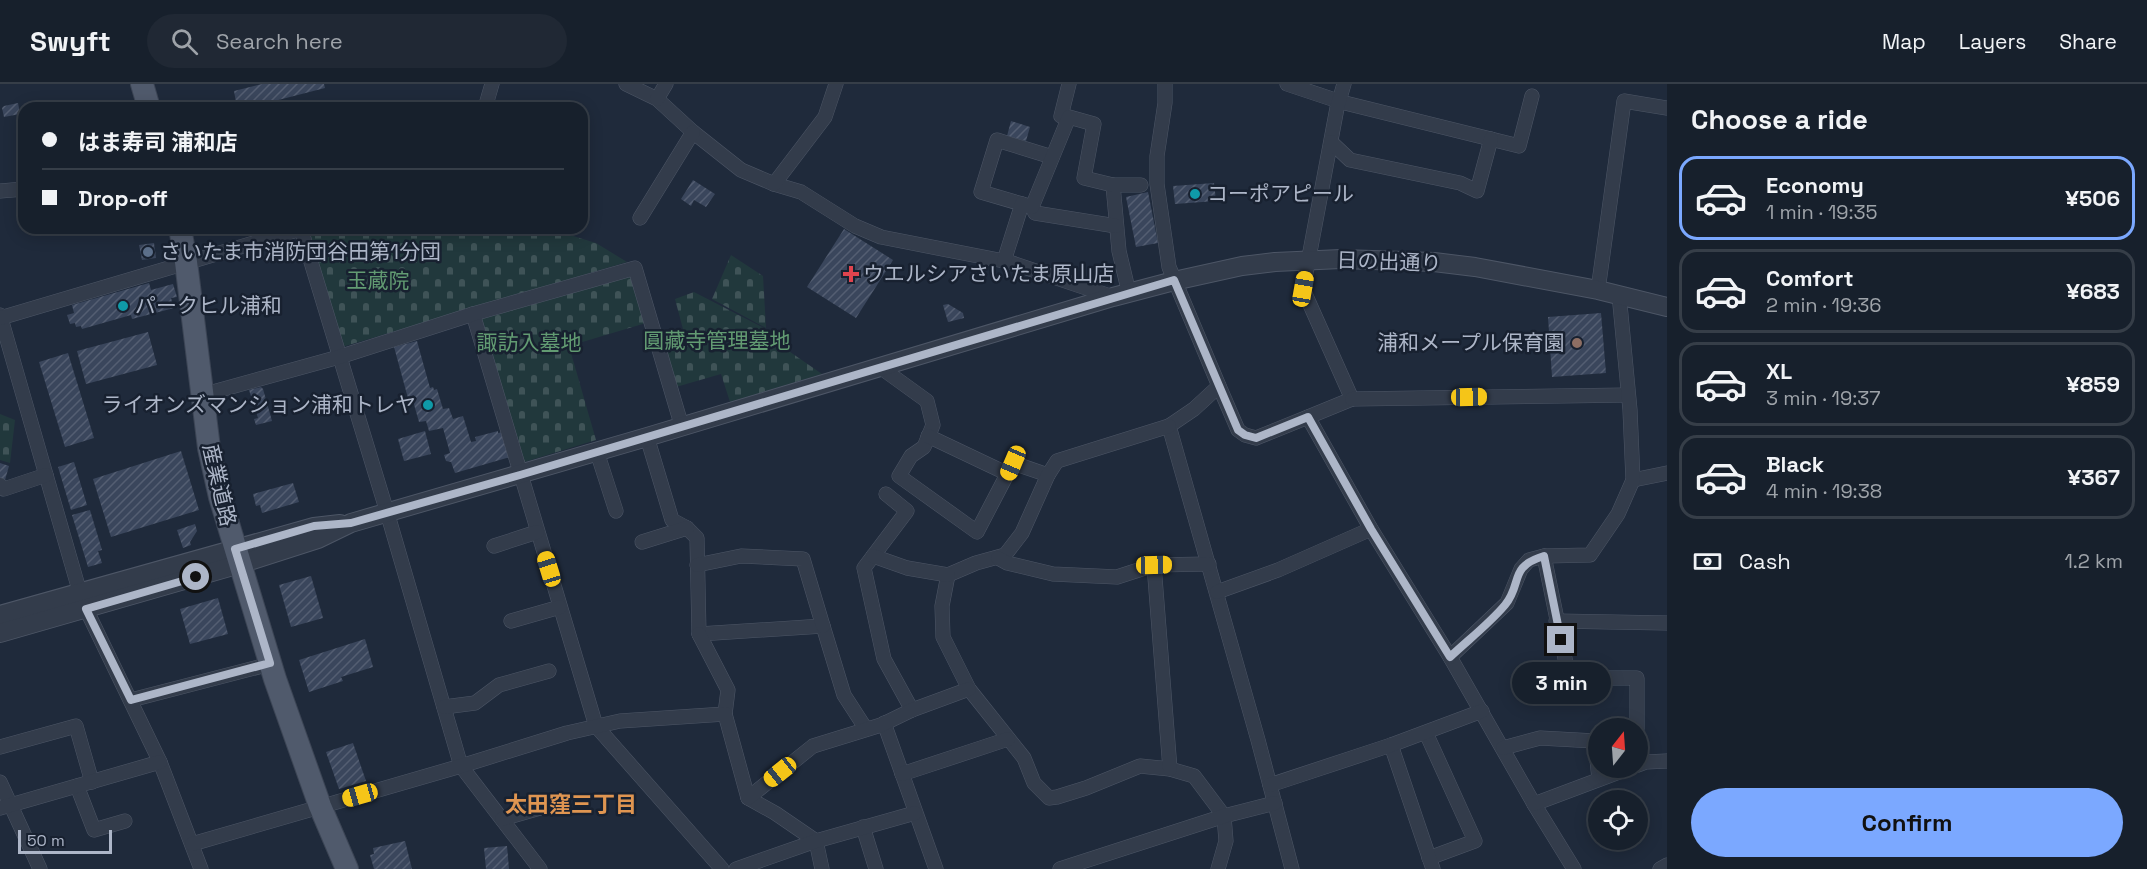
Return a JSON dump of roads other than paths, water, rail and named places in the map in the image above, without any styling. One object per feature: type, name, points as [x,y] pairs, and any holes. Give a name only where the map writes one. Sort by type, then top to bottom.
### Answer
[{"type":"main road","points":[[142,84],[147,102]]},
{"type":"main road","name":"産業道路","points":[[181,234],[209,448],[270,663],[320,806],[347,869]]},
{"type":"street","points":[[487,102],[492,84]]},
{"type":"street","points":[[626,84],[657,99],[693,132],[741,170],[801,192],[855,226],[881,237],[1004,261],[1121,295],[1113,185]]},
{"type":"street","points":[[657,99],[666,84]]},
{"type":"street","points":[[774,184],[825,117],[836,84]]},
{"type":"street","points":[[1069,84],[1061,116],[1094,124],[1084,178],[1113,185],[1141,185]]},
{"type":"street","points":[[1165,84],[1165,103],[1157,156],[1157,184],[1169,267],[1238,430],[1245,435],[1256,438],[1352,399],[1628,395]]},
{"type":"street","points":[[1287,84],[1341,102],[1519,146],[1532,96]]},
{"type":"street","points":[[1344,84],[1303,289],[1352,399]]},
{"type":"street","points":[[1598,290],[1624,101],[1667,108]]},
{"type":"street","points":[[1004,261],[1027,205],[1047,175],[1067,119]]},
{"type":"street","points":[[640,218],[693,132]]},
{"type":"street","points":[[1331,142],[1350,160],[1460,183],[1477,191],[1491,139]]},
{"type":"street","points":[[1052,157],[997,140],[981,192],[1027,205],[1035,213],[1116,226]]},
{"type":"street","points":[[0,191],[18,190]]},
{"type":"street","points":[[201,869],[160,762],[83,601],[0,317],[282,234]]},
{"type":"street","points":[[305,234],[461,766],[540,869]]},
{"type":"street","name":"日の出通り","points":[[0,633],[83,601],[238,556],[314,526],[351,523],[520,475],[1121,295],[1174,280],[1242,266],[1308,260],[1379,259],[1434,262],[1475,267],[1619,294],[1667,307]]},
{"type":"street","points":[[202,395],[339,357],[473,314],[635,268],[682,426]]},
{"type":"street","points":[[1450,657],[1507,603],[1521,568],[1529,560],[1544,556],[1590,555],[1618,514],[1633,480],[1619,294]]},
{"type":"street","points":[[473,314],[596,726],[722,869]]},
{"type":"street","points":[[880,367],[927,401],[933,425],[924,447],[910,456],[899,476],[977,532],[1013,463],[1048,475]]},
{"type":"street","points":[[873,556],[907,568],[948,575],[976,563],[1005,555],[1022,533],[1048,475],[1057,461],[1169,426],[1194,409],[1219,387]]},
{"type":"street","points":[[1308,417],[1371,529],[1450,657],[1574,869]]},
{"type":"street","points":[[1169,426],[1292,869]]},
{"type":"street","points":[[928,436],[1008,474]]},
{"type":"street","points":[[647,437],[672,520],[687,528],[697,538],[699,634],[728,690],[725,714],[748,798],[816,841],[822,869]]},
{"type":"street","points":[[597,452],[616,511]]},
{"type":"street","points":[[1633,480],[1667,473]]},
{"type":"street","points":[[0,485],[4,489],[46,475]]},
{"type":"street","points":[[886,494],[906,511],[864,568],[884,659],[912,710]]},
{"type":"street","points":[[642,543],[687,528]]},
{"type":"street","points":[[1216,592],[1278,570],[1371,529]]},
{"type":"street","points":[[494,546],[537,532]]},
{"type":"street","points":[[697,565],[741,556],[803,559],[844,695],[866,729]]},
{"type":"street","points":[[1544,556],[1569,678],[1637,678],[1637,718]]},
{"type":"street","points":[[998,558],[1007,563],[1053,574],[1117,577],[1154,565],[1209,564]]},
{"type":"street","points":[[1154,565],[1170,769]]},
{"type":"street","points":[[948,575],[942,606],[943,637],[969,689],[1024,758],[1034,783],[1049,798],[1086,788],[1140,766],[1170,769],[1194,776],[1224,816],[1226,842],[1218,869]]},
{"type":"street","name":"日の出通り","points":[[0,615],[83,601]]},
{"type":"street","points":[[511,621],[560,607]]},
{"type":"street","points":[[1557,621],[1667,623]]},
{"type":"street","points":[[699,634],[822,626]]},
{"type":"street","points":[[131,700],[270,663]]},
{"type":"street","points":[[444,707],[475,703],[499,685],[549,671]]},
{"type":"street","points":[[748,798],[813,746],[884,723],[969,689]]},
{"type":"street","points":[[1270,785],[1391,746],[1482,711]]},
{"type":"street","points":[[192,844],[596,726],[620,721],[725,714]]},
{"type":"street","points":[[884,723],[936,869]]},
{"type":"street","points":[[0,747],[76,726],[92,782]]},
{"type":"street","points":[[1391,746],[1431,863],[1475,841],[1426,733]]},
{"type":"street","points":[[1503,748],[1540,738],[1595,741],[1599,779],[1534,804]]},
{"type":"street","points":[[902,774],[1008,739]]},
{"type":"street","points":[[1648,762],[1667,761]]},
{"type":"street","points":[[5,806],[160,762]]},
{"type":"street","points":[[0,782],[5,806],[40,869]]},
{"type":"street","points":[[77,786],[94,830],[125,821]]},
{"type":"street","points":[[1059,869],[1224,816],[1275,803]]},
{"type":"street","points":[[502,819],[554,804]]},
{"type":"street","points":[[735,869],[816,841],[915,813]]},
{"type":"street","points":[[863,827],[876,869]]},
{"type":"street","points":[[1660,869],[1667,865]]},
{"type":"place","name":"コーポアピール","points":[[1195,194]]},
{"type":"place","name":"さいたま市消防団谷田第1分団","points":[[148,252]]},
{"type":"place","name":"ウエルシアさいたま原山店","points":[[851,274]]},
{"type":"place","name":"パークヒル浦和","points":[[123,306]]},
{"type":"place","name":"浦和メープル保育園","points":[[1577,343]]},
{"type":"place","name":"ライオンズマンション浦和トレヤ","points":[[428,405]]},
{"type":"district","name":"太田窪三丁目","points":[[571,804]]},
{"type":"park label","name":"玉蔵院","points":[[378,281]]},
{"type":"park label","name":"圓藏寺管理墓地","points":[[717,341]]},
{"type":"park label","name":"諏訪入墓地","points":[[529,343]]}]
